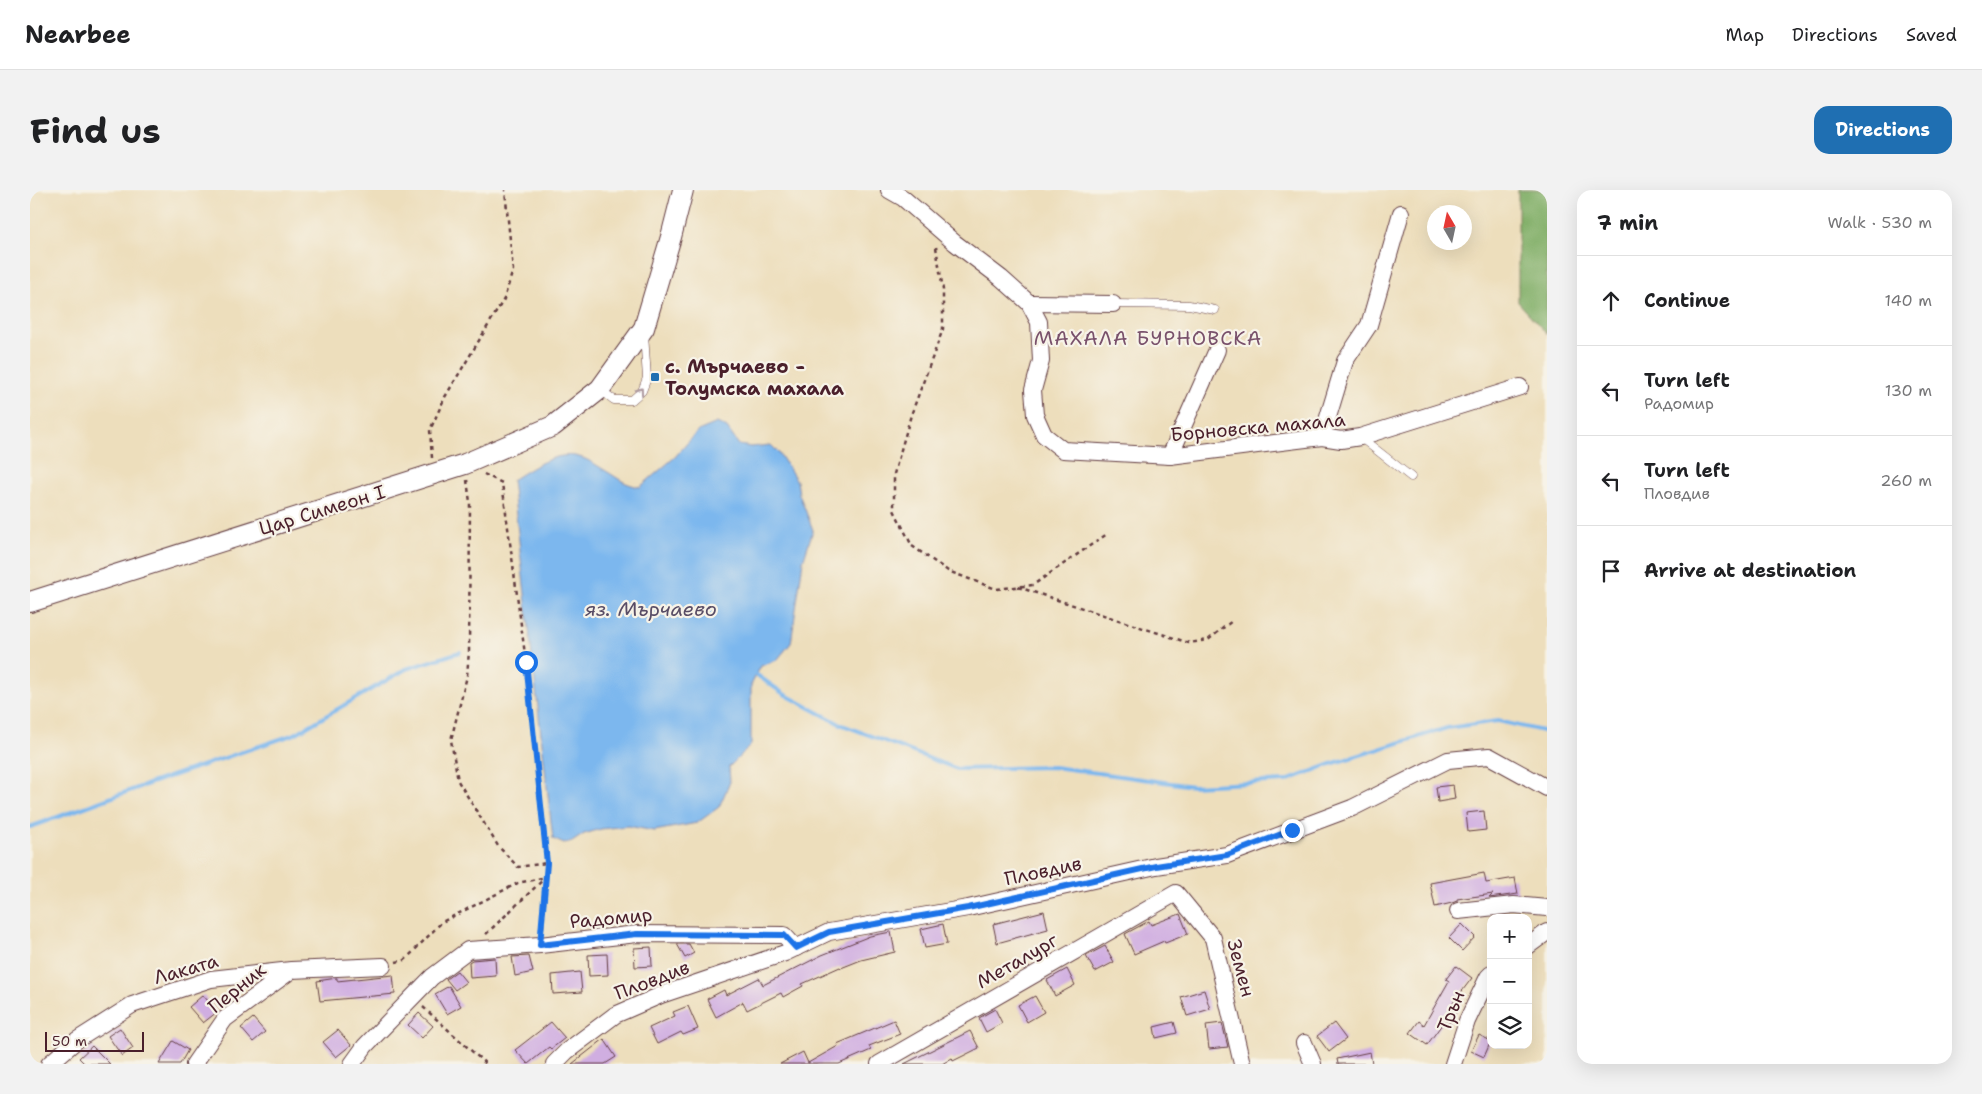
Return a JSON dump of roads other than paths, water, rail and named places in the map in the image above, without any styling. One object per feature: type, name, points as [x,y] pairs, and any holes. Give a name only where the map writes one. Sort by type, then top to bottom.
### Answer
[{"type":"street","points":[[644,328],[683,190]]},
{"type":"street","name":"Борновска махала","points":[[889,190],[903,198],[1029,303],[1039,322],[1041,361],[1033,390],[1035,416],[1044,435],[1063,450],[1170,456],[1322,437],[1341,440],[1360,437],[1520,387]]},
{"type":"street","points":[[1322,437],[1345,361],[1369,324],[1401,213]]},
{"type":"street","points":[[1029,303],[1113,304]]},
{"type":"street","name":"Цар Симеон I","points":[[30,602],[465,464],[553,426],[600,389],[644,328]]},
{"type":"street","points":[[1170,456],[1217,350]]},
{"type":"street","name":"Пловдив","points":[[554,1064],[567,1051],[614,1015],[661,995],[716,978],[796,948],[829,932],[968,908],[1156,866],[1227,855],[1352,808],[1448,760],[1489,756],[1547,788]]},
{"type":"street","name":"Металург","points":[[878,1064],[1176,893]]},
{"type":"street","name":"Земен","points":[[1176,893],[1213,938],[1242,1064]]},
{"type":"street","points":[[1458,911],[1514,905],[1547,908]]},
{"type":"street","points":[[1532,943],[1547,932]]},
{"type":"street","name":"Радомир","points":[[352,1064],[365,1046],[432,977],[468,950],[540,945],[637,934],[695,933],[784,935],[796,948]]},
{"type":"street","name":"Лаката","points":[[49,1064],[77,1040],[132,1006],[211,979],[291,970],[383,966]]},
{"type":"street","name":"Перник","points":[[194,1064],[225,1019],[291,970]]},
{"type":"street","name":"Трън","points":[[1453,1064],[1467,1022],[1487,978]]},
{"type":"street","points":[[1304,1043],[1313,1064]]},
{"type":"lane","points":[[1113,304],[1189,305],[1215,310]]},
{"type":"lane","points":[[600,389],[614,400],[632,400],[642,391],[647,378],[644,328]]},
{"type":"lane","points":[[1360,437],[1411,477]]},
{"type":"water","name":"яз. Мърчаево","points":[[717,423],[727,428],[739,445],[751,447],[771,445],[779,453],[797,481],[799,494],[813,530],[803,561],[791,643],[777,660],[761,666],[751,685],[751,745],[729,767],[730,782],[719,807],[697,823],[654,831],[628,826],[601,829],[584,834],[572,842],[564,844],[553,839],[512,480],[552,458],[570,456],[586,459],[625,483],[640,487],[675,457],[698,431]]},
{"type":"waterway","points":[[30,827],[295,734],[406,669],[460,652]]},
{"type":"waterway","points":[[754,673],[784,694],[840,724],[957,769],[1054,767],[1193,786],[1286,781],[1331,764],[1447,728],[1498,721],[1547,732]]},
{"type":"place","name":"с. Мърчаево - Толумска махала","points":[[655,377]]},
{"type":"district","name":"МАХАЛА БУРНОВСКА","points":[[1148,338]]}]
